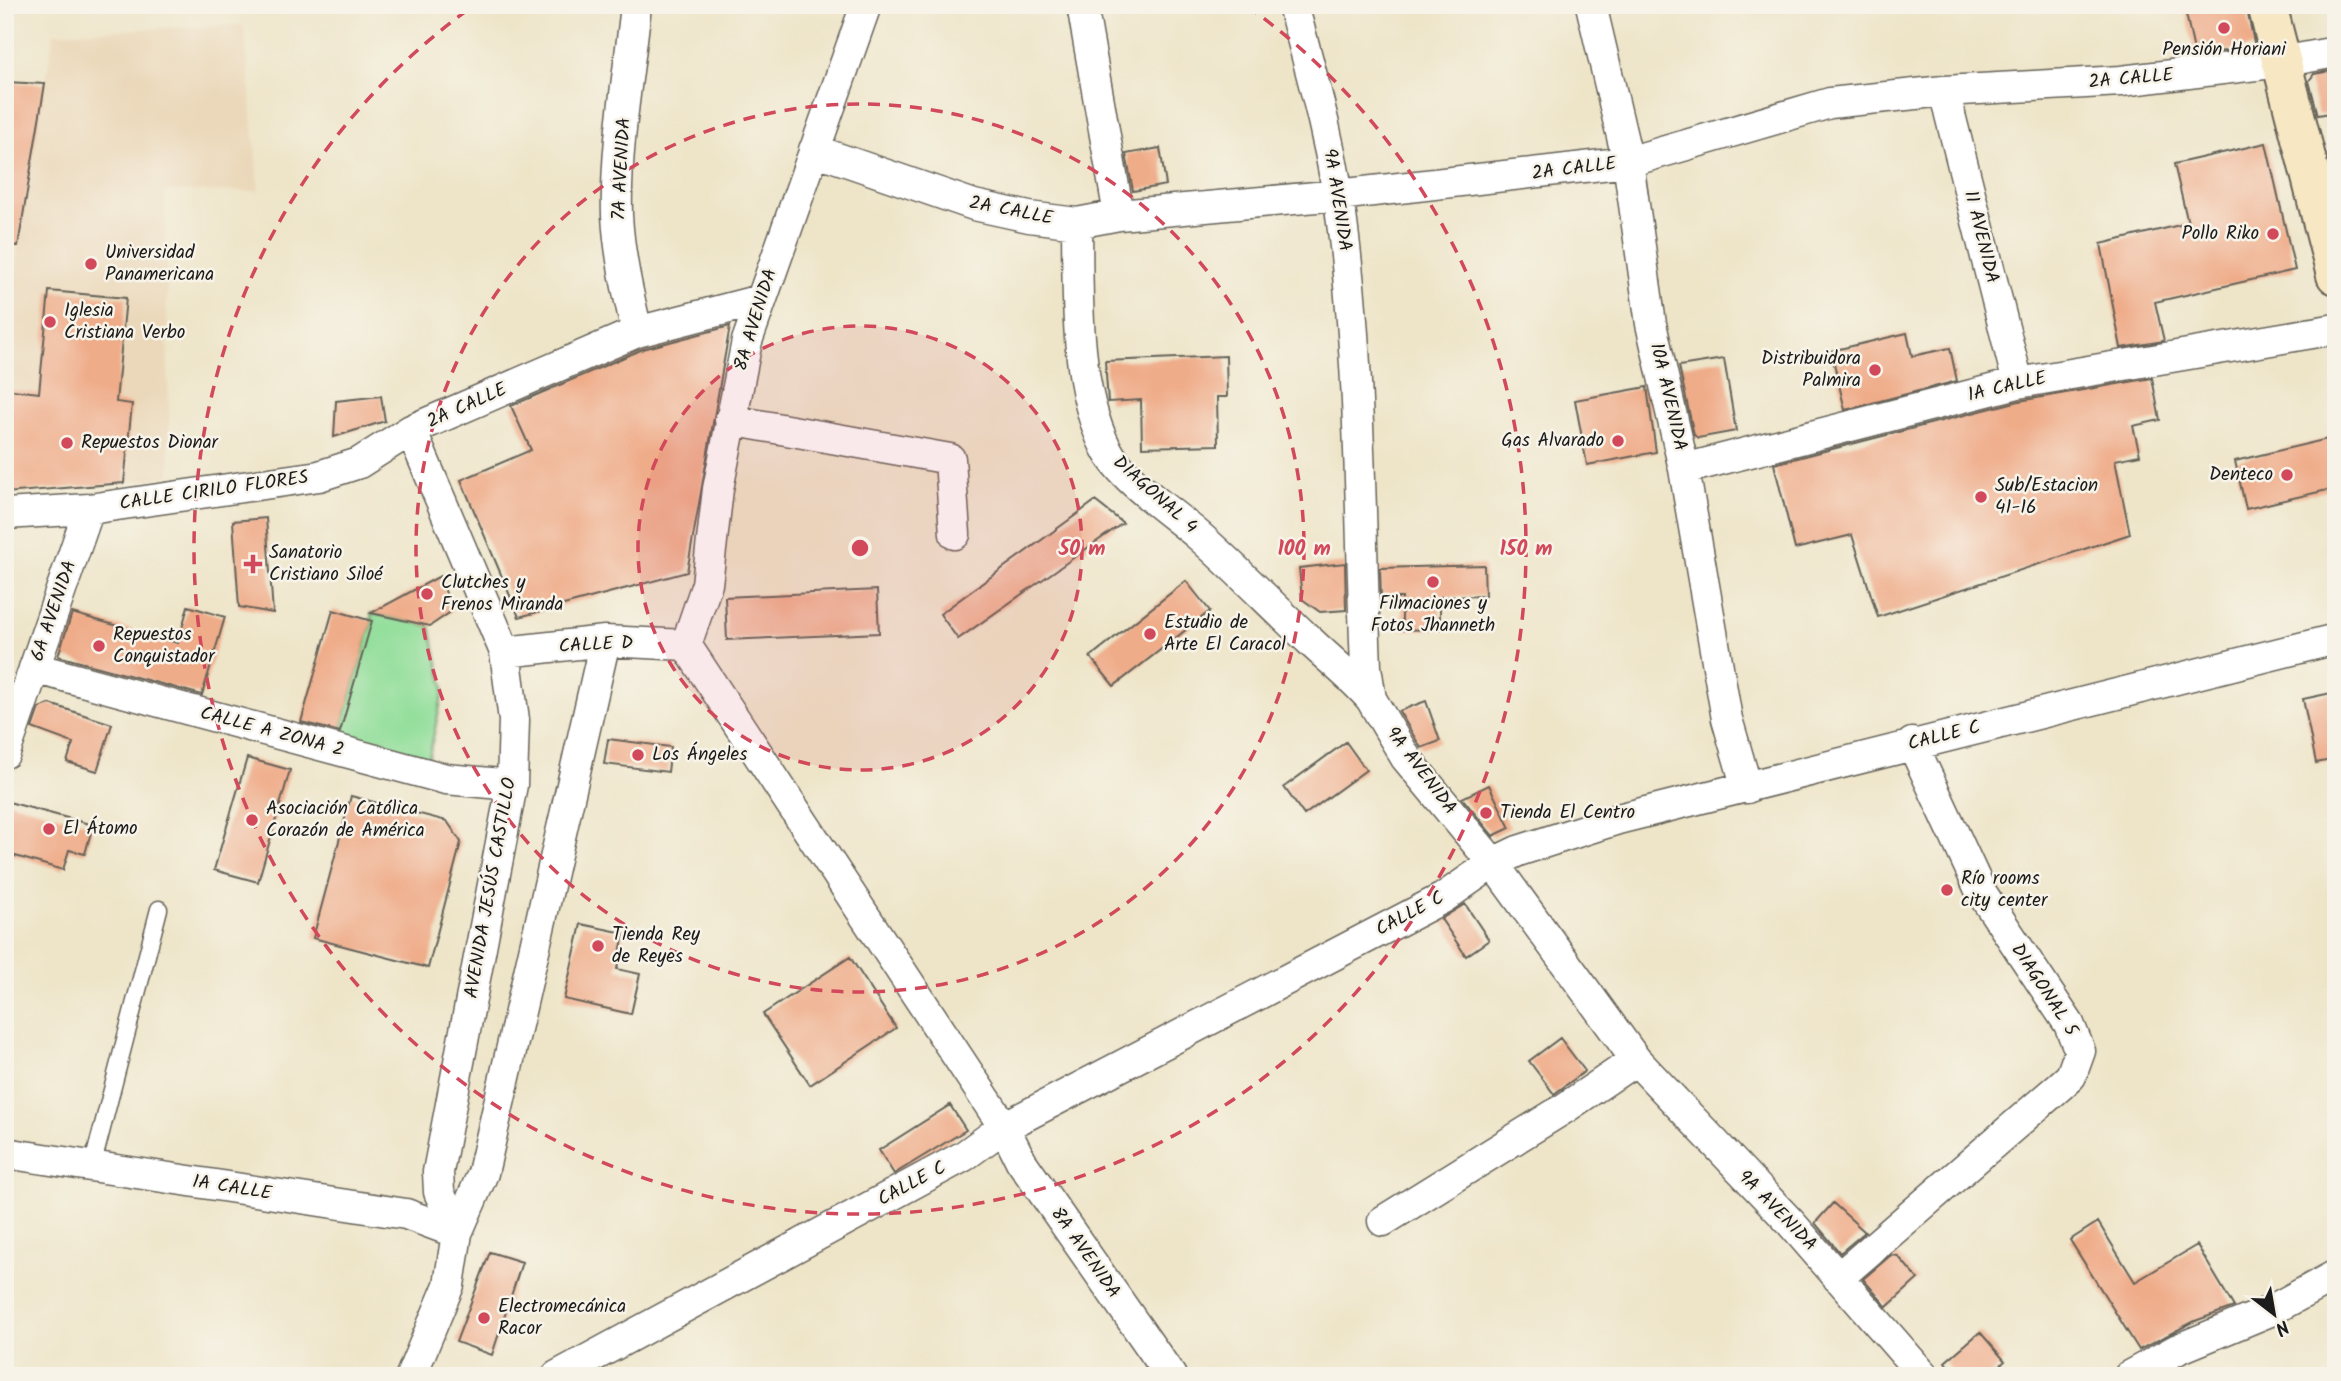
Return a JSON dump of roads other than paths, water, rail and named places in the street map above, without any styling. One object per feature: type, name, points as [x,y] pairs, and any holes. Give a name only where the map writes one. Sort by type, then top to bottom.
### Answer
[{"type":"street","name":"7A AVENIDA","points":[[636,5],[618,172],[617,215],[621,255],[637,331]]},
{"type":"street","name":"8A AVENIDA","points":[[866,5],[760,300],[730,420],[707,584],[686,645],[1004,1127],[1021,1161],[1171,1376]]},
{"type":"street","points":[[1082,5],[1119,215]]},
{"type":"street","name":"9A AVENIDA","points":[[1293,5],[1318,96],[1338,195],[1353,316],[1365,632],[1371,699],[1406,758],[1493,863],[1636,1060],[1791,1223],[1924,1376]]},
{"type":"street","name":"10A AVENIDA","points":[[1591,5],[1628,162],[1651,324],[1684,469],[1727,719],[1747,788]]},
{"type":"street","points":[[2267,5],[2336,275]]},
{"type":"street","name":"2A CALLE","points":[[814,150],[974,205],[1029,217],[1077,223],[1119,215],[1338,195],[1628,162],[1830,103],[1944,91],[2120,82],[2281,62],[2336,52]]},
{"type":"street","name":"11 AVENIDA","points":[[1944,91],[2018,383]]},
{"type":"street","name":"DIAGONAL 4","points":[[1077,223],[1078,310],[1086,377],[1105,448],[1120,467],[1225,558],[1310,641],[1341,666],[1371,699]]},
{"type":"street","name":"2A CALLE","points":[[411,430],[637,331],[760,300]]},
{"type":"street","name":"1A CALLE","points":[[1684,469],[2018,383],[2336,329]]},
{"type":"street","points":[[730,420],[950,459],[955,534]]},
{"type":"street","name":"CALLE CIRILO FLORES","points":[[5,514],[89,509],[319,476],[359,463],[411,430]]},
{"type":"street","name":"AVENIDA JESÚS CASTILLO","points":[[411,430],[505,652],[512,684],[512,785],[438,1172],[439,1192],[457,1233]]},
{"type":"street","name":"6A AVENIDA","points":[[5,753],[89,509]]},
{"type":"street","name":"CALLE C","points":[[557,1376],[964,1156],[1004,1127],[1443,898],[1493,863],[1518,851],[1618,820],[1912,743],[2336,639]]},
{"type":"street","points":[[411,1376],[449,1286],[457,1233],[483,1173],[605,642]]},
{"type":"street","name":"CALLE D","points":[[505,652],[605,642],[686,645]]},
{"type":"street","name":"CALLE A ZONA 2","points":[[34,668],[446,779],[512,785]]},
{"type":"street","name":"DIAGONAL 5","points":[[1838,1278],[2071,1076],[2080,1051],[2069,1024],[1982,892],[1912,743]]},
{"type":"street","points":[[1383,1221],[1565,1108],[1636,1060]]},
{"type":"street","name":"1A CALLE","points":[[5,1153],[406,1214],[457,1233]]},
{"type":"street","points":[[2129,1376],[2178,1349],[2270,1311],[2336,1275]]},
{"type":"lane","points":[[92,1167],[159,909]]},
{"type":"place","name":"Pensión Horiani","points":[[2224,28]]},
{"type":"place","name":"Pollo Riko","points":[[2273,234]]},
{"type":"place","name":"Universidad Panamericana","points":[[91,264]]},
{"type":"place","name":"Iglesia Cristiana Verbo","points":[[50,322]]},
{"type":"place","name":"Distribuidora Palmira","points":[[1875,370]]},
{"type":"place","name":"Gas Alvarado","points":[[1618,441]]},
{"type":"place","name":"Repuestos Dionar","points":[[67,443]]},
{"type":"place","name":"Denteco","points":[[2287,475]]},
{"type":"place","name":"Sub/Estacion 41-16","points":[[1981,497]]},
{"type":"place","name":"Sanatorio Cristiano Siloé","points":[[253,564]]},
{"type":"place","name":"Filmaciones y Fotos Jhanneth","points":[[1433,582]]},
{"type":"place","name":"Clutches y Frenos Miranda","points":[[427,594]]},
{"type":"place","name":"Estudio de Arte El Caracol","points":[[1150,634]]},
{"type":"place","name":"Repuestos Conquistador","points":[[99,646]]},
{"type":"place","name":"Los Ángeles","points":[[638,755]]},
{"type":"place","name":"Tienda El Centro","points":[[1486,813]]},
{"type":"place","name":"Asociación Católica Corazón de América","points":[[252,820]]},
{"type":"place","name":"El Átomo","points":[[49,829]]},
{"type":"place","name":"Río rooms city center","points":[[1947,890]]},
{"type":"place","name":"Tienda Rey de Reyes","points":[[598,946]]},
{"type":"place","name":"Electromecánica Racor","points":[[484,1318]]}]
